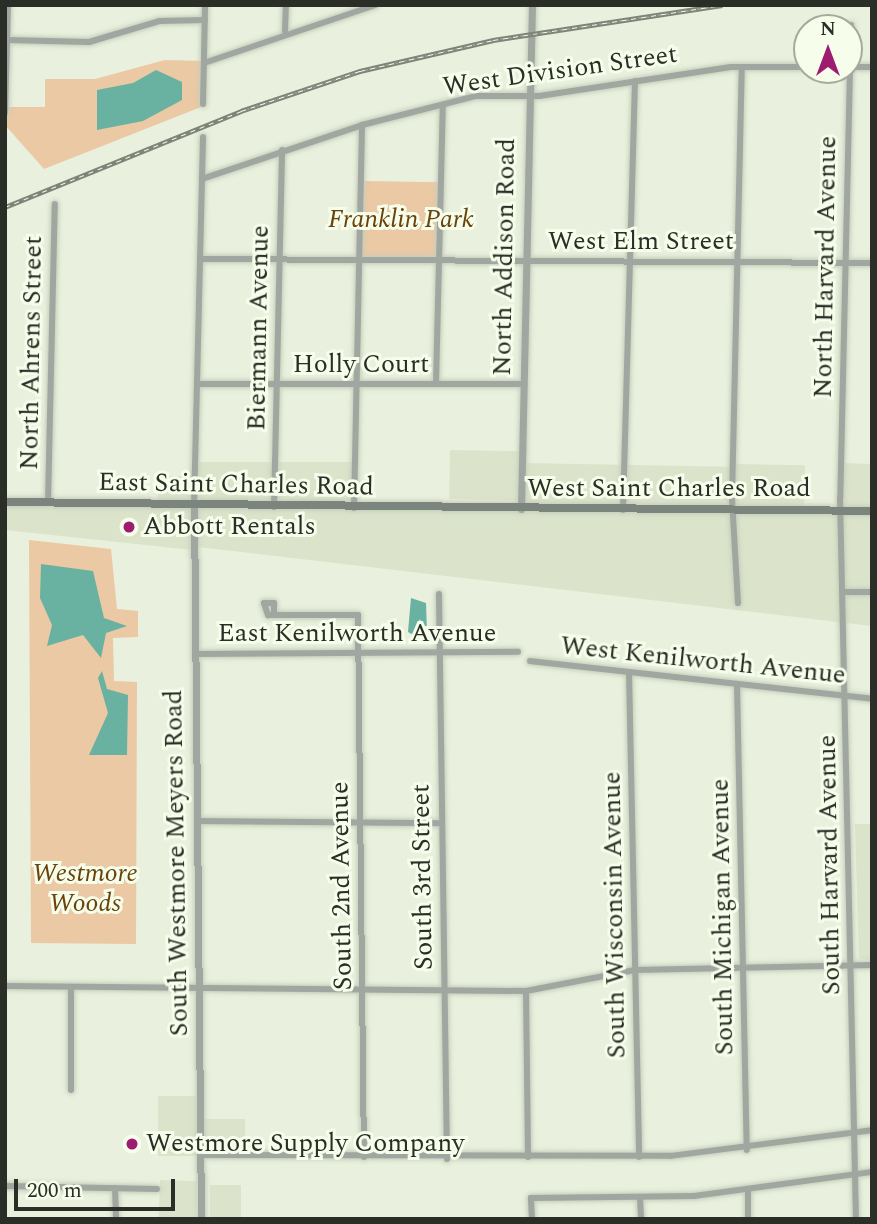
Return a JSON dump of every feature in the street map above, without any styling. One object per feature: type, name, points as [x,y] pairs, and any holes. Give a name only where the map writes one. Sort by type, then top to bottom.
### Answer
[{"type":"main road","name":"East Saint Charles Road","points":[[5,502],[466,508]]},
{"type":"main road","name":"West Saint Charles Road","points":[[466,508],[872,511]]},
{"type":"street","points":[[5,113],[8,5]]},
{"type":"street","points":[[203,104],[205,5]]},
{"type":"street","points":[[285,31],[286,5]]},
{"type":"street","points":[[204,63],[285,31],[375,5]]},
{"type":"street","name":"North Addison Road","points":[[521,509],[532,5]]},
{"type":"street","points":[[7,40],[89,41],[160,21],[205,20]]},
{"type":"street","points":[[738,603],[734,510],[742,67]]},
{"type":"street","name":"West Division Street","points":[[202,179],[362,125],[476,96],[530,96],[742,67],[793,67]]},
{"type":"street","points":[[623,510],[635,81]]},
{"type":"street","name":"North Harvard Avenue","points":[[841,511],[849,84]]},
{"type":"street","points":[[436,384],[443,105]]},
{"type":"street","points":[[354,508],[362,125]]},
{"type":"street","points":[[194,506],[203,137]]},
{"type":"street","name":"Biermann Avenue","points":[[274,507],[282,150]]},
{"type":"street","name":"North Ahrens Street","points":[[48,503],[55,204]]},
{"type":"street","name":"West Elm Street","points":[[200,260],[872,263]]},
{"type":"street","name":"Holly Court","points":[[198,384],[523,384]]},
{"type":"street","name":"South Westmore Meyers Road","points":[[194,506],[201,1219]]},
{"type":"street","name":"South Harvard Avenue","points":[[841,511],[856,1219]]},
{"type":"street","points":[[843,592],[872,592]]},
{"type":"street","name":"South 3rd Street","points":[[439,594],[447,1158]]},
{"type":"street","name":"South 2nd Avenue","points":[[274,614],[358,615],[364,1157]]},
{"type":"street","name":"East Kenilworth Avenue","points":[[196,654],[518,652]]},
{"type":"street","name":"West Kenilworth Avenue","points":[[530,661],[872,699]]},
{"type":"street","name":"South Wisconsin Avenue","points":[[629,672],[639,1157]]},
{"type":"street","name":"South Michigan Avenue","points":[[737,684],[747,1150]]},
{"type":"street","points":[[197,821],[442,823]]},
{"type":"street","points":[[5,986],[199,985],[526,991],[635,970],[872,965]]},
{"type":"street","points":[[71,987],[71,1090]]},
{"type":"street","points":[[526,991],[528,1157]]},
{"type":"street","points":[[201,1155],[639,1157],[747,1150],[872,1130]]},
{"type":"street","points":[[532,1219],[531,1198],[640,1198],[748,1191],[872,1171]]},
{"type":"street","points":[[5,1186],[157,1189]]},
{"type":"street","points":[[116,1188],[116,1219]]},
{"type":"street","points":[[748,1191],[748,1219]]},
{"type":"street","points":[[640,1198],[641,1219]]},
{"type":"shaded area","points":[[450,450],[520,451],[519,500],[449,499]]},
{"type":"shaded area","points":[[196,462],[353,462],[353,505],[196,505]]},
{"type":"shaded area","points":[[523,463],[731,467],[730,511],[522,507]]},
{"type":"shaded area","points":[[842,463],[872,464],[870,510],[840,509]]},
{"type":"shaded area","points":[[734,464],[805,465],[804,509],[733,508]]},
{"type":"shaded area","points":[[158,476],[194,476],[194,504],[158,504]]},
{"type":"shaded area","points":[[5,504],[193,507],[192,550],[5,530]]},
{"type":"shaded area","points":[[197,508],[872,513],[872,626],[198,547]]},
{"type":"shaded area","points":[[855,824],[872,824],[872,960],[859,959]]},
{"type":"shaded area","points":[[158,1096],[196,1096],[196,1156],[158,1156]]},
{"type":"shaded area","points":[[203,1119],[245,1119],[245,1154],[203,1154]]},
{"type":"shaded area","points":[[160,1180],[197,1181],[196,1219],[159,1219]]},
{"type":"shaded area","points":[[210,1185],[241,1185],[241,1219],[210,1219]]},
{"type":"green space","points":[[165,60],[203,61],[201,107],[44,169],[5,125],[8,107],[45,107],[45,79],[95,79]]},
{"type":"green space","name":"Franklin Park","points":[[363,181],[440,182],[439,260],[362,259]]},
{"type":"green space","name":"Westmore Woods","points":[[29,540],[111,549],[117,609],[138,611],[138,637],[113,638],[114,681],[137,682],[136,944],[31,943]]},
{"type":"water","points":[[156,70],[182,82],[182,100],[143,121],[97,130],[97,90],[133,83]]},
{"type":"water","points":[[41,564],[93,571],[104,618],[127,626],[106,633],[101,658],[83,635],[47,646],[52,625],[40,598]]},
{"type":"water","points":[[411,598],[426,603],[427,633],[421,639],[408,632]]},
{"type":"water","points":[[102,671],[107,689],[128,695],[127,755],[89,755],[108,713],[98,678]]},
{"type":"railway","points":[[5,207],[241,111],[360,71],[493,40],[722,5]]},
{"type":"place","name":"Abbott Rentals","points":[[129,527]]},
{"type":"place","name":"Westmore Supply Company","points":[[132,1144]]}]
